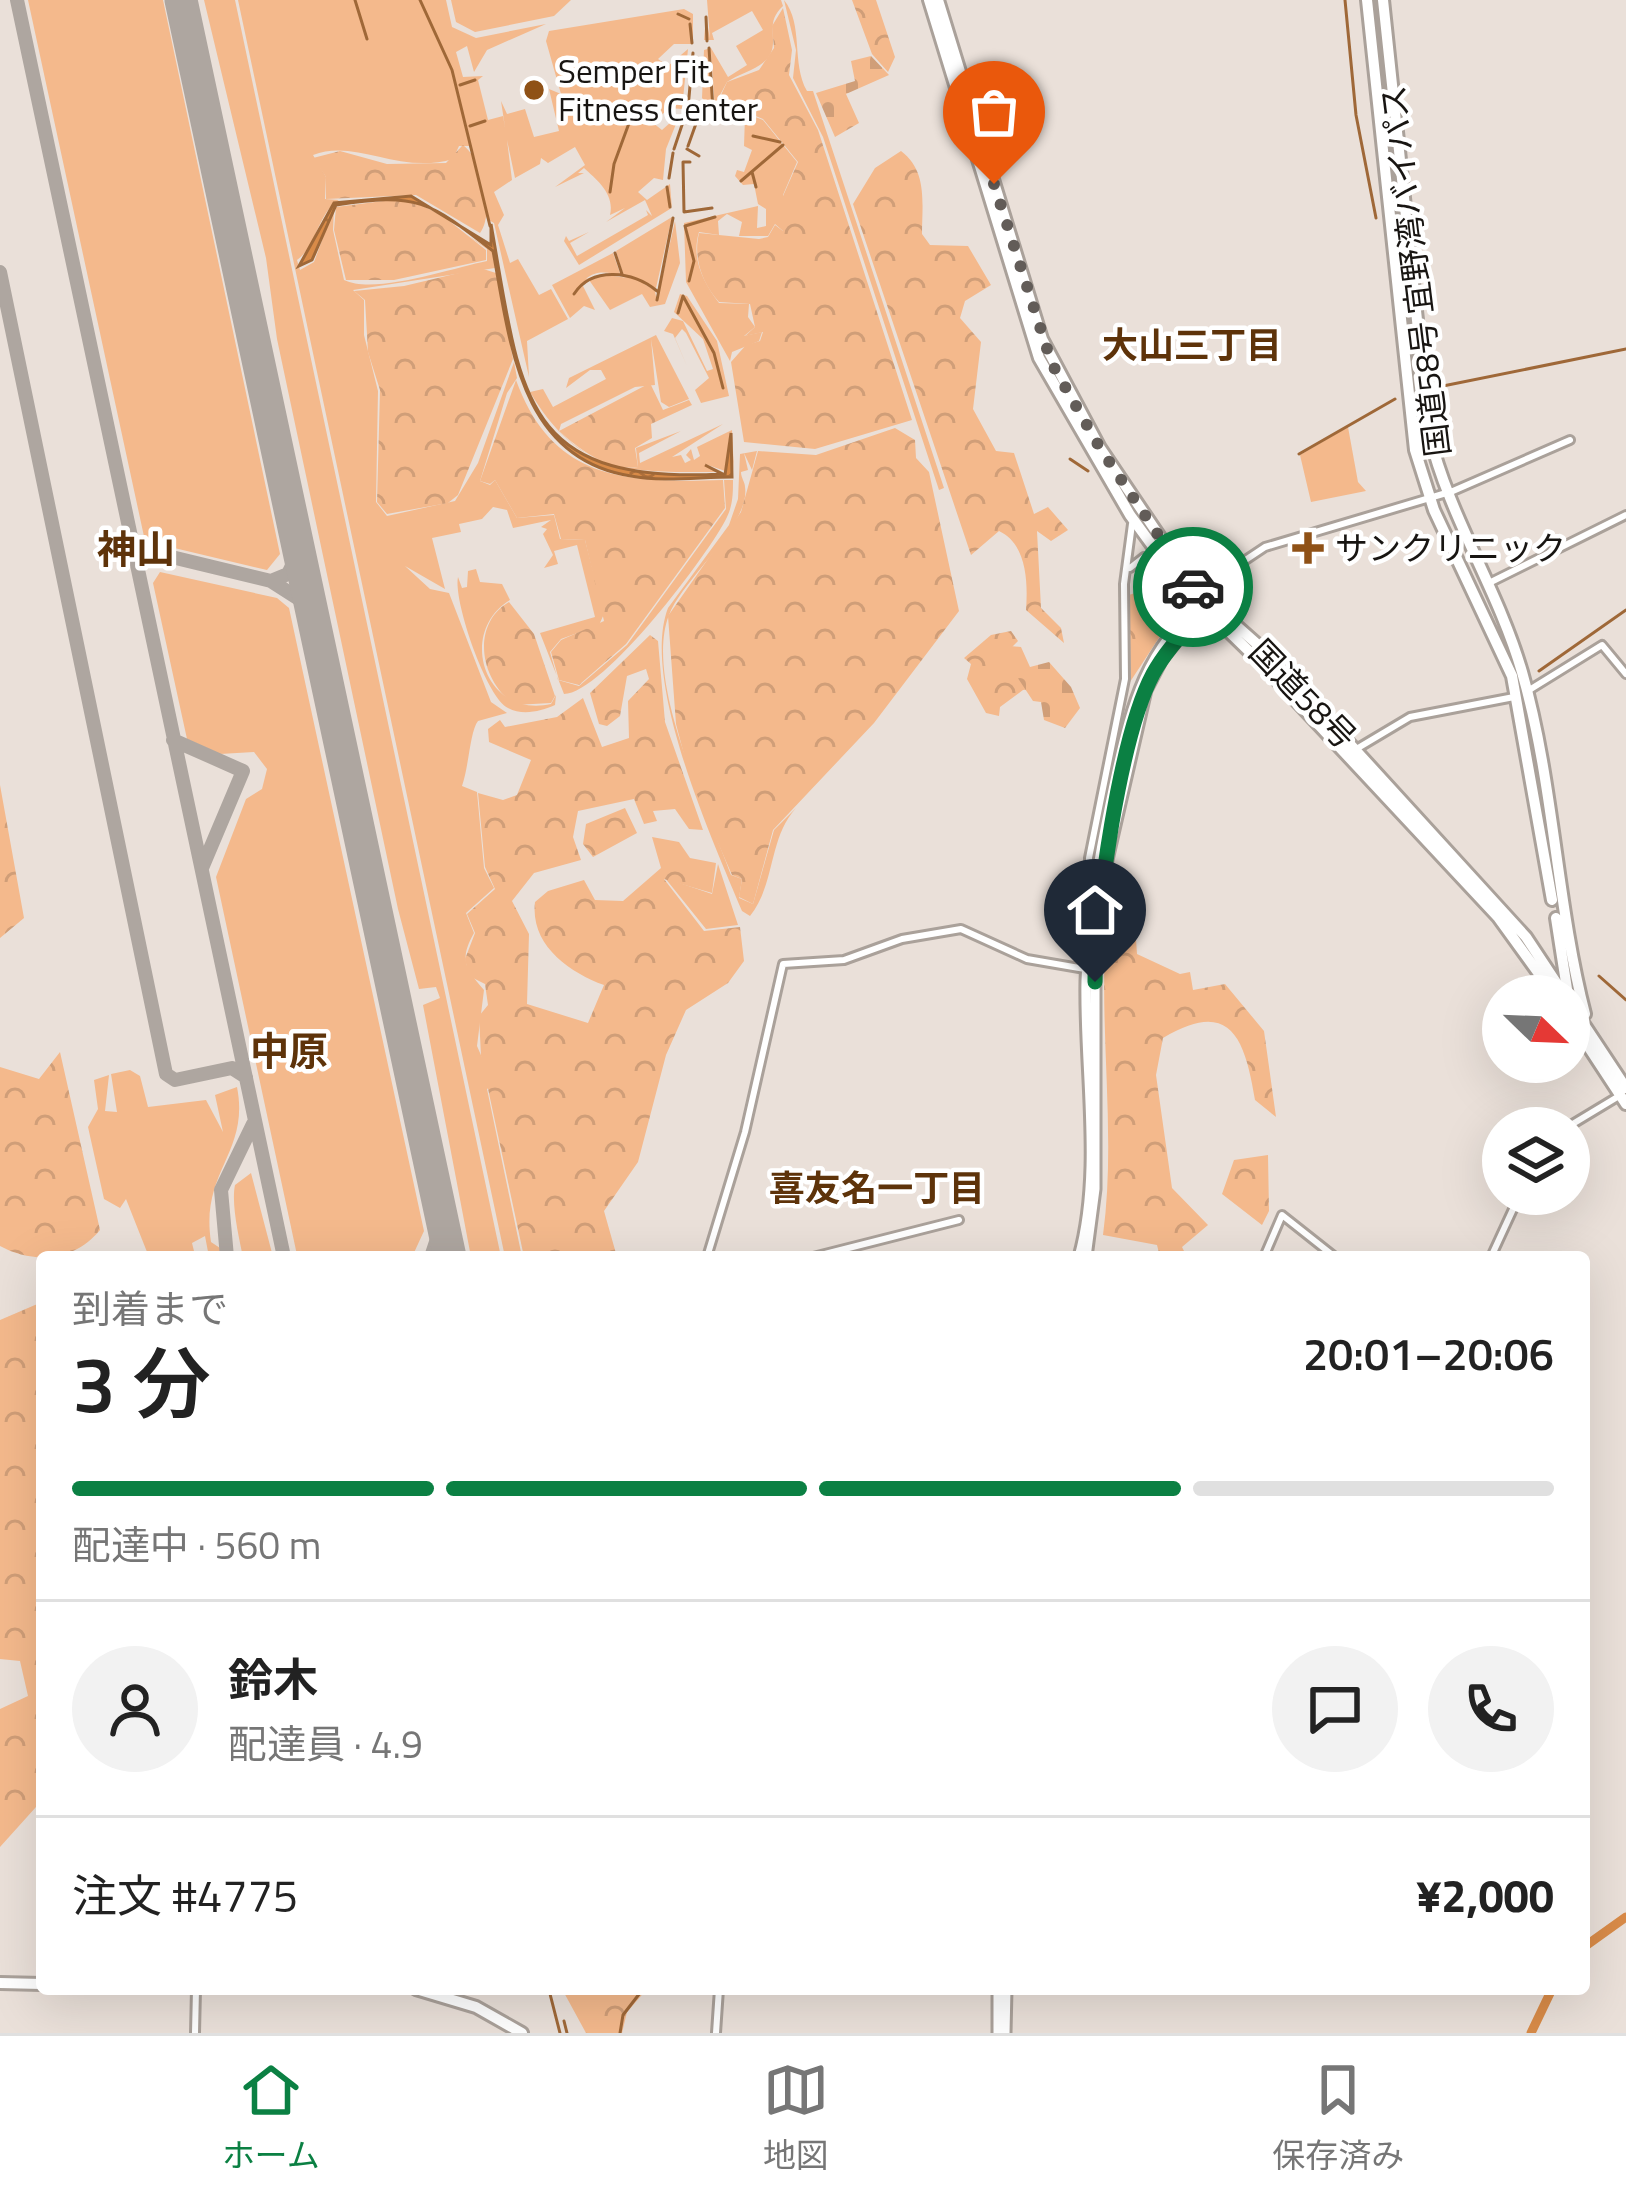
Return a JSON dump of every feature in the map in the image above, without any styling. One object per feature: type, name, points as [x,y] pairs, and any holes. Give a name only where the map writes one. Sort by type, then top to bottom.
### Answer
[{"type":"highway","name":"国道58号","points":[[933,0],[1034,346],[1130,515],[1180,585],[1267,652],[1498,916],[1541,975]]},
{"type":"highway","name":"国道58号","points":[[933,0],[1046,350],[1162,547],[1203,604],[1352,752],[1526,937],[1552,975]]},
{"type":"highway","name":"国道58号 宜野湾バイパス","points":[[1367,0],[1389,174],[1410,415],[1430,497],[1522,694],[1563,975]]},
{"type":"highway","name":"国道58号 宜野湾バイパス","points":[[1383,0],[1429,433],[1446,493],[1487,584],[1522,694],[1576,975]]},
{"type":"highway","points":[[1389,174],[1383,102],[1392,79]]},
{"type":"highway","points":[[1171,634],[1184,609],[1180,585]]},
{"type":"highway","points":[[1526,937],[1550,945],[1556,939],[1556,920]]},
{"type":"highway","points":[[1567,975],[1570,950]]},
{"type":"highway","name":"国道58号","points":[[1590,1029],[1624,1096]]},
{"type":"highway","points":[[1590,1047],[1624,1096]]},
{"type":"highway","points":[[0,1983],[36,1984]]},
{"type":"highway","points":[[441,1995],[461,2000],[522,2033]]},
{"type":"main road","points":[[1083,1251],[1088,1194],[1088,922],[1143,697],[1162,659],[1203,604]]},
{"type":"main road","points":[[1091,969],[1100,872],[1135,693],[1171,634],[1203,604]]},
{"type":"main road","points":[[1187,628],[1209,623],[1234,635]]},
{"type":"main road","points":[[1001,2033],[1002,1995]]},
{"type":"street","points":[[1203,604],[1240,563],[1265,547],[1446,493],[1570,440]]},
{"type":"street","points":[[1088,922],[1089,858],[1125,679],[1130,515]]},
{"type":"street","points":[[1487,584],[1626,515]]},
{"type":"street","points":[[1127,571],[1144,557],[1163,563]]},
{"type":"street","points":[[1352,752],[1409,716],[1522,694],[1602,645],[1626,674]]},
{"type":"street","points":[[1089,858],[1100,872]]},
{"type":"street","points":[[709,1251],[745,1132],[783,964],[844,960],[902,939],[961,928],[1020,956],[1091,969]]},
{"type":"street","points":[[1590,1115],[1624,1096]]},
{"type":"street","points":[[1267,1251],[1282,1214],[1328,1251]]},
{"type":"street","points":[[1494,1251],[1510,1215]]},
{"type":"street","points":[[837,1251],[959,1220]]},
{"type":"street","points":[[195,2033],[196,1995]]},
{"type":"street","points":[[716,2033],[719,1995]]},
{"type":"green space","points":[[28,0],[163,0],[280,554],[267,570],[145,541]]},
{"type":"green space","points":[[204,0],[235,0],[500,1251],[470,1251],[423,1005],[440,998],[436,987],[419,989],[398,909],[277,339],[266,258]]},
{"type":"green space","points":[[238,0],[446,0],[452,27],[476,38],[546,24],[487,50],[474,72],[467,46],[456,52],[463,77],[483,76],[478,80],[488,120],[503,116],[505,127],[501,101],[507,114],[525,109],[534,137],[559,131],[549,89],[561,94],[546,41],[549,31],[684,9],[693,14],[693,44],[674,44],[658,59],[668,66],[688,49],[682,109],[669,108],[653,123],[662,130],[680,114],[666,149],[663,180],[654,178],[638,192],[647,200],[670,184],[672,209],[667,187],[670,209],[579,265],[564,241],[566,236],[569,241],[589,232],[570,243],[577,256],[648,215],[646,210],[652,216],[645,200],[606,222],[625,208],[610,215],[607,194],[584,168],[578,173],[584,173],[555,187],[585,165],[575,147],[548,163],[541,158],[540,164],[515,178],[507,140],[512,180],[494,192],[504,215],[498,225],[510,263],[518,259],[539,295],[551,289],[568,319],[527,341],[529,377],[494,223],[487,219],[480,173],[469,146],[459,146],[453,159],[433,163],[345,151],[313,155],[326,177],[325,199],[339,200],[326,212],[297,260],[300,270],[314,262],[334,208],[333,230],[344,280],[358,284],[394,282],[487,261],[487,249],[467,235],[492,251],[495,268],[353,290],[364,300],[364,335],[378,391],[376,502],[387,516],[455,501],[478,463],[514,362],[517,378],[507,393],[480,481],[490,485],[495,480],[517,518],[554,515],[560,539],[585,540],[604,614],[599,625],[561,639],[550,652],[557,675],[540,633],[595,617],[577,545],[554,551],[558,564],[544,568],[553,555],[543,534],[547,529],[541,527],[551,520],[513,528],[507,510],[493,507],[482,519],[459,524],[461,532],[432,538],[445,589],[405,566],[430,589],[449,593],[491,702],[507,713],[478,721],[462,786],[477,792],[484,868],[494,888],[466,913],[474,933],[466,958],[469,971],[484,990],[477,1046],[494,1085],[487,1089],[521,1251],[504,1251]]},
{"type":"green space","points":[[451,0],[571,0],[554,16],[475,32],[456,22]]},
{"type":"green space","points":[[707,0],[781,0],[769,56],[727,82],[720,95],[723,104],[763,120],[797,162],[783,195],[783,231],[775,224],[768,236],[739,236],[742,222],[727,214],[718,221],[719,235],[699,232],[698,260],[708,287],[719,303],[749,304],[748,317],[755,327],[744,336],[762,332],[759,341],[732,352],[730,361],[686,282],[684,223],[758,206],[757,228],[766,226],[766,209],[758,204],[754,184],[743,185],[735,176],[737,170],[744,172],[752,150],[744,146],[745,116],[715,111],[711,52],[713,110],[702,98],[704,50],[711,48],[728,77],[747,65],[736,46],[763,30],[752,11],[712,33],[714,40],[704,40],[706,16],[710,39]]},
{"type":"green space","points":[[784,0],[794,21],[802,80],[807,91],[813,91],[944,488],[939,490],[823,137],[793,78],[796,50]]},
{"type":"green space","points":[[852,0],[876,0],[895,57],[888,72],[872,54]]},
{"type":"green space","points":[[783,8],[792,50],[789,75],[818,130],[912,420],[815,449],[744,442],[731,362],[746,345],[760,341],[763,332],[745,336],[755,327],[750,304],[719,302],[704,278],[697,252],[699,233],[759,239],[768,237],[775,225],[783,231],[783,196],[798,162],[763,119],[723,103],[721,95],[727,82],[759,70],[774,48],[772,26]]},
{"type":"green space","points":[[871,56],[889,75],[846,94],[859,123],[835,137],[816,93],[855,81],[851,61]]},
{"type":"green space","points":[[463,145],[476,162],[485,187],[486,213],[480,233],[416,195],[326,199],[326,177],[313,158],[340,151],[387,164],[446,163]]},
{"type":"green space","points":[[901,151],[920,178],[922,234],[930,245],[968,246],[991,285],[965,301],[960,318],[981,342],[973,409],[996,451],[1014,453],[1034,514],[1048,507],[1068,530],[1051,541],[1037,531],[1041,608],[1061,628],[1064,643],[1026,610],[1024,565],[1008,537],[999,531],[971,555],[853,204],[875,168]]},
{"type":"green space","points":[[407,198],[443,216],[486,250],[486,260],[394,280],[346,280],[334,230],[336,207]]},
{"type":"green space","points":[[672,217],[656,288],[624,277],[616,251]]},
{"type":"green space","points":[[675,221],[680,263],[665,304],[650,307],[642,294],[610,310],[589,280],[582,284],[595,310],[584,306],[570,318],[552,285],[613,253],[621,276],[603,273],[586,279],[631,279],[655,291],[657,302]]},
{"type":"green space","points":[[480,268],[496,273],[513,359],[458,495],[448,503],[387,514],[377,502],[380,390],[368,352],[365,300],[354,291],[404,286]]},
{"type":"green space","points":[[680,294],[687,296],[717,341],[729,396],[701,403],[695,390],[709,378],[686,333],[682,329],[675,338],[687,366],[673,334],[664,331],[672,318],[683,321],[707,371],[713,369],[703,339],[674,312]]},
{"type":"green space","points":[[656,335],[689,399],[669,407],[661,402],[651,339],[655,385],[635,387],[561,424],[559,431],[530,392],[543,389],[553,407],[606,379],[601,370],[590,370],[566,388],[569,378]]},
{"type":"green space","points":[[516,380],[532,414],[573,457],[626,477],[723,480],[725,508],[626,644],[579,685],[559,680],[551,652],[561,640],[604,621],[585,540],[561,539],[554,514],[517,518],[495,480],[490,484],[480,481]]},
{"type":"green space","points":[[650,383],[663,410],[689,400],[692,405],[651,424],[652,438],[635,448],[638,467],[606,463],[559,431]]},
{"type":"green space","points":[[723,424],[672,457],[681,455],[685,463],[691,460],[686,455],[691,449],[694,460],[700,456],[697,447],[732,430],[734,471],[730,432],[725,471],[705,464],[719,472],[629,468],[638,467],[636,448],[681,431],[639,453],[640,463]]},
{"type":"green space","points":[[1348,427],[1358,482],[1366,491],[1311,502],[1300,455]]},
{"type":"green space","points":[[895,428],[915,440],[916,458],[929,472],[959,611],[874,723],[773,830],[753,904],[739,897],[742,879],[732,875],[691,781],[676,724],[668,616],[741,512],[758,451],[816,455]]},
{"type":"green space","points":[[757,451],[752,470],[744,453]]},
{"type":"green space","points":[[744,453],[748,470],[741,472],[744,502],[727,535],[676,601],[663,643],[671,710],[731,875],[742,879],[739,898],[753,904],[774,830],[796,808],[781,833],[764,890],[750,916],[742,911],[684,761],[671,717],[664,676],[662,639],[668,608],[729,525],[738,499],[740,454]]},
{"type":"green space","points":[[724,480],[733,480],[732,503],[717,535],[654,619],[604,671],[582,688],[564,694],[559,680],[579,686],[627,645],[726,509]]},
{"type":"green space","points":[[476,569],[480,582],[502,584],[510,600],[494,614],[485,632],[482,651],[495,686],[509,699],[528,705],[551,704],[556,695],[555,705],[532,712],[514,710],[490,686],[473,647],[458,589],[458,577],[462,588],[467,587],[468,571]]},
{"type":"green space","points":[[160,572],[277,598],[289,608],[424,1231],[415,1251],[296,1251],[216,877],[246,799],[262,789],[267,769],[254,752],[220,754],[187,739],[153,583]]},
{"type":"green space","points":[[1129,595],[1152,595],[1157,622],[1172,618],[1128,685]]},
{"type":"green space","points":[[509,602],[534,634],[555,696],[551,703],[515,705],[487,667],[484,652],[489,624]]},
{"type":"green space","points":[[1011,631],[1018,641],[1011,648],[1043,688],[1023,690],[1000,707],[999,716],[986,713],[967,679],[971,664],[964,658],[991,635]]},
{"type":"green space","points":[[650,635],[658,641],[665,722],[703,830],[689,829],[675,809],[653,811],[657,821],[644,824],[634,799],[578,811],[573,837],[581,860],[534,873],[512,901],[529,934],[527,1004],[588,1023],[604,985],[554,955],[539,931],[535,902],[548,891],[584,880],[595,900],[623,901],[661,868],[652,837],[679,842],[690,858],[716,863],[712,893],[664,879],[704,931],[740,927],[744,961],[728,983],[686,1010],[666,1055],[638,1162],[604,1211],[615,1251],[523,1251],[481,1056],[479,1016],[488,1005],[485,984],[469,976],[465,959],[475,933],[467,914],[495,889],[485,867],[478,793],[503,800],[517,795],[531,760],[489,742],[488,729],[500,720],[505,727],[557,717],[583,698],[602,747],[629,738],[628,701],[649,679],[646,669],[627,676],[620,716],[607,726],[599,724],[590,693]]},
{"type":"green space","points":[[1010,646],[1021,647],[1030,667],[1049,662],[1071,687],[1080,708],[1065,728],[1044,720],[1041,702],[1033,701],[1010,666]]},
{"type":"green space","points":[[0,785],[24,918],[0,938]]},
{"type":"green space","points":[[625,808],[637,833],[593,857],[583,844],[586,824]]},
{"type":"green space","points":[[718,864],[738,925],[706,929],[665,878],[712,894]]},
{"type":"green space","points":[[1113,877],[1133,895],[1137,954],[1180,974],[1190,972],[1193,990],[1225,984],[1264,1031],[1276,1117],[1255,1100],[1246,1059],[1231,1031],[1205,1022],[1163,1038],[1156,1075],[1172,1188],[1208,1225],[1182,1247],[1184,1251],[1158,1251],[1157,1245],[1103,1235],[1108,1146],[1107,922]]},
{"type":"green space","points":[[60,1052],[100,1230],[78,1249],[36,1251],[36,1257],[0,1246],[0,1067],[39,1079]]},
{"type":"green space","points":[[130,1070],[140,1076],[148,1107],[206,1100],[223,1132],[215,1095],[237,1087],[237,1129],[209,1218],[211,1242],[220,1251],[208,1251],[205,1236],[192,1243],[194,1251],[147,1251],[126,1199],[120,1208],[104,1199],[88,1127],[98,1109],[94,1080],[109,1075],[105,1111],[117,1112],[111,1074]]},
{"type":"green space","points":[[1268,1155],[1269,1211],[1262,1225],[1222,1194],[1234,1160]]},
{"type":"green space","points":[[251,1173],[271,1251],[242,1251],[235,1185]]},
{"type":"green space","points":[[36,1305],[36,1807],[0,1847],[0,1709],[28,1696],[20,1661],[0,1659],[0,1320]]},
{"type":"green space","points":[[565,1995],[642,1995],[627,2012],[622,2033],[586,2033]]},
{"type":"water","points":[[411,196],[433,210],[386,200],[336,205],[312,260],[299,266],[334,203]]},
{"type":"water","points":[[491,224],[511,336],[524,380],[542,416],[568,444],[604,463],[655,473],[722,474],[705,465],[725,475],[731,433],[732,477],[631,476],[594,465],[565,446],[543,421],[526,391],[506,322],[493,251],[460,226],[491,245]]},
{"type":"waterway","points":[[355,0],[367,39]]},
{"type":"waterway","points":[[420,0],[452,70],[490,226]]},
{"type":"waterway","points":[[1345,0],[1356,115],[1376,218]]},
{"type":"waterway","points":[[678,14],[689,19]]},
{"type":"waterway","points":[[706,17],[707,41]]},
{"type":"waterway","points":[[690,24],[692,43]]},
{"type":"waterway","points":[[709,48],[713,109]]},
{"type":"waterway","points":[[688,108],[693,53]]},
{"type":"waterway","points":[[460,85],[475,80]]},
{"type":"waterway","points":[[610,192],[614,164],[632,115]]},
{"type":"waterway","points":[[688,146],[698,118],[711,115]]},
{"type":"waterway","points":[[674,149],[685,116]]},
{"type":"waterway","points":[[470,126],[485,121]]},
{"type":"waterway","points":[[753,136],[780,142]]},
{"type":"waterway","points":[[741,181],[783,145]]},
{"type":"waterway","points":[[687,149],[699,156]]},
{"type":"waterway","points":[[669,178],[673,153]]},
{"type":"waterway","points":[[690,162],[683,162],[684,212],[712,208]]},
{"type":"waterway","points":[[752,172],[756,187]]},
{"type":"waterway","points":[[667,187],[670,207]]},
{"type":"waterway","points":[[689,281],[694,261],[685,226],[715,217]]},
{"type":"waterway","points":[[657,300],[673,218]]},
{"type":"waterway","points":[[615,253],[622,274]]},
{"type":"waterway","points":[[574,294],[591,279],[613,274],[636,279],[657,291]]},
{"type":"waterway","points":[[678,313],[683,296],[714,353],[723,388]]},
{"type":"waterway","points":[[1433,388],[1626,349]]},
{"type":"waterway","points":[[1299,454],[1395,399]]},
{"type":"waterway","points":[[1070,459],[1088,471]]},
{"type":"waterway","points":[[1539,671],[1626,610]]},
{"type":"waterway","points":[[1599,976],[1626,1000]]},
{"type":"waterway","points":[[1590,1943],[1626,1917]]},
{"type":"waterway","points":[[550,1995],[560,2033]]},
{"type":"waterway","points":[[620,2033],[623,2015],[638,1995]]},
{"type":"waterway","points":[[1531,2033],[1549,1995]]},
{"type":"waterway","points":[[564,2021],[567,2033]]},
{"type":"taxiway","points":[[17,0],[283,1251]]},
{"type":"taxiway","points":[[0,272],[166,1074],[175,1080],[232,1068],[246,1077]]},
{"type":"taxiway","points":[[132,541],[155,553],[271,581],[288,574],[299,551]]},
{"type":"taxiway","points":[[271,581],[310,606]]},
{"type":"taxiway","points":[[173,740],[243,771],[202,868]]},
{"type":"taxiway","points":[[226,1251],[221,1190],[253,1124]]},
{"type":"taxiway","points":[[433,1251],[443,1221]]},
{"type":"runway","points":[[181,0],[449,1251]]},
{"type":"way so far","points":[[994,184],[1052,364],[1162,547],[1193,587]]},
{"type":"place","name":"Semper Fit Fitness Center","points":[[534,90]]},
{"type":"place","name":"サンクリニック","points":[[1308,548]]},
{"type":"district","name":"大山三丁目","points":[[1192,345]]},
{"type":"district","name":"神山","points":[[136,549]]},
{"type":"district","name":"中原","points":[[289,1051]]},
{"type":"district","name":"喜友名一丁目","points":[[877,1188]]},
{"type":"route","points":[[1095,982],[1102,884],[1139,709],[1156,668],[1204,609],[1207,600],[1193,587]]}]
